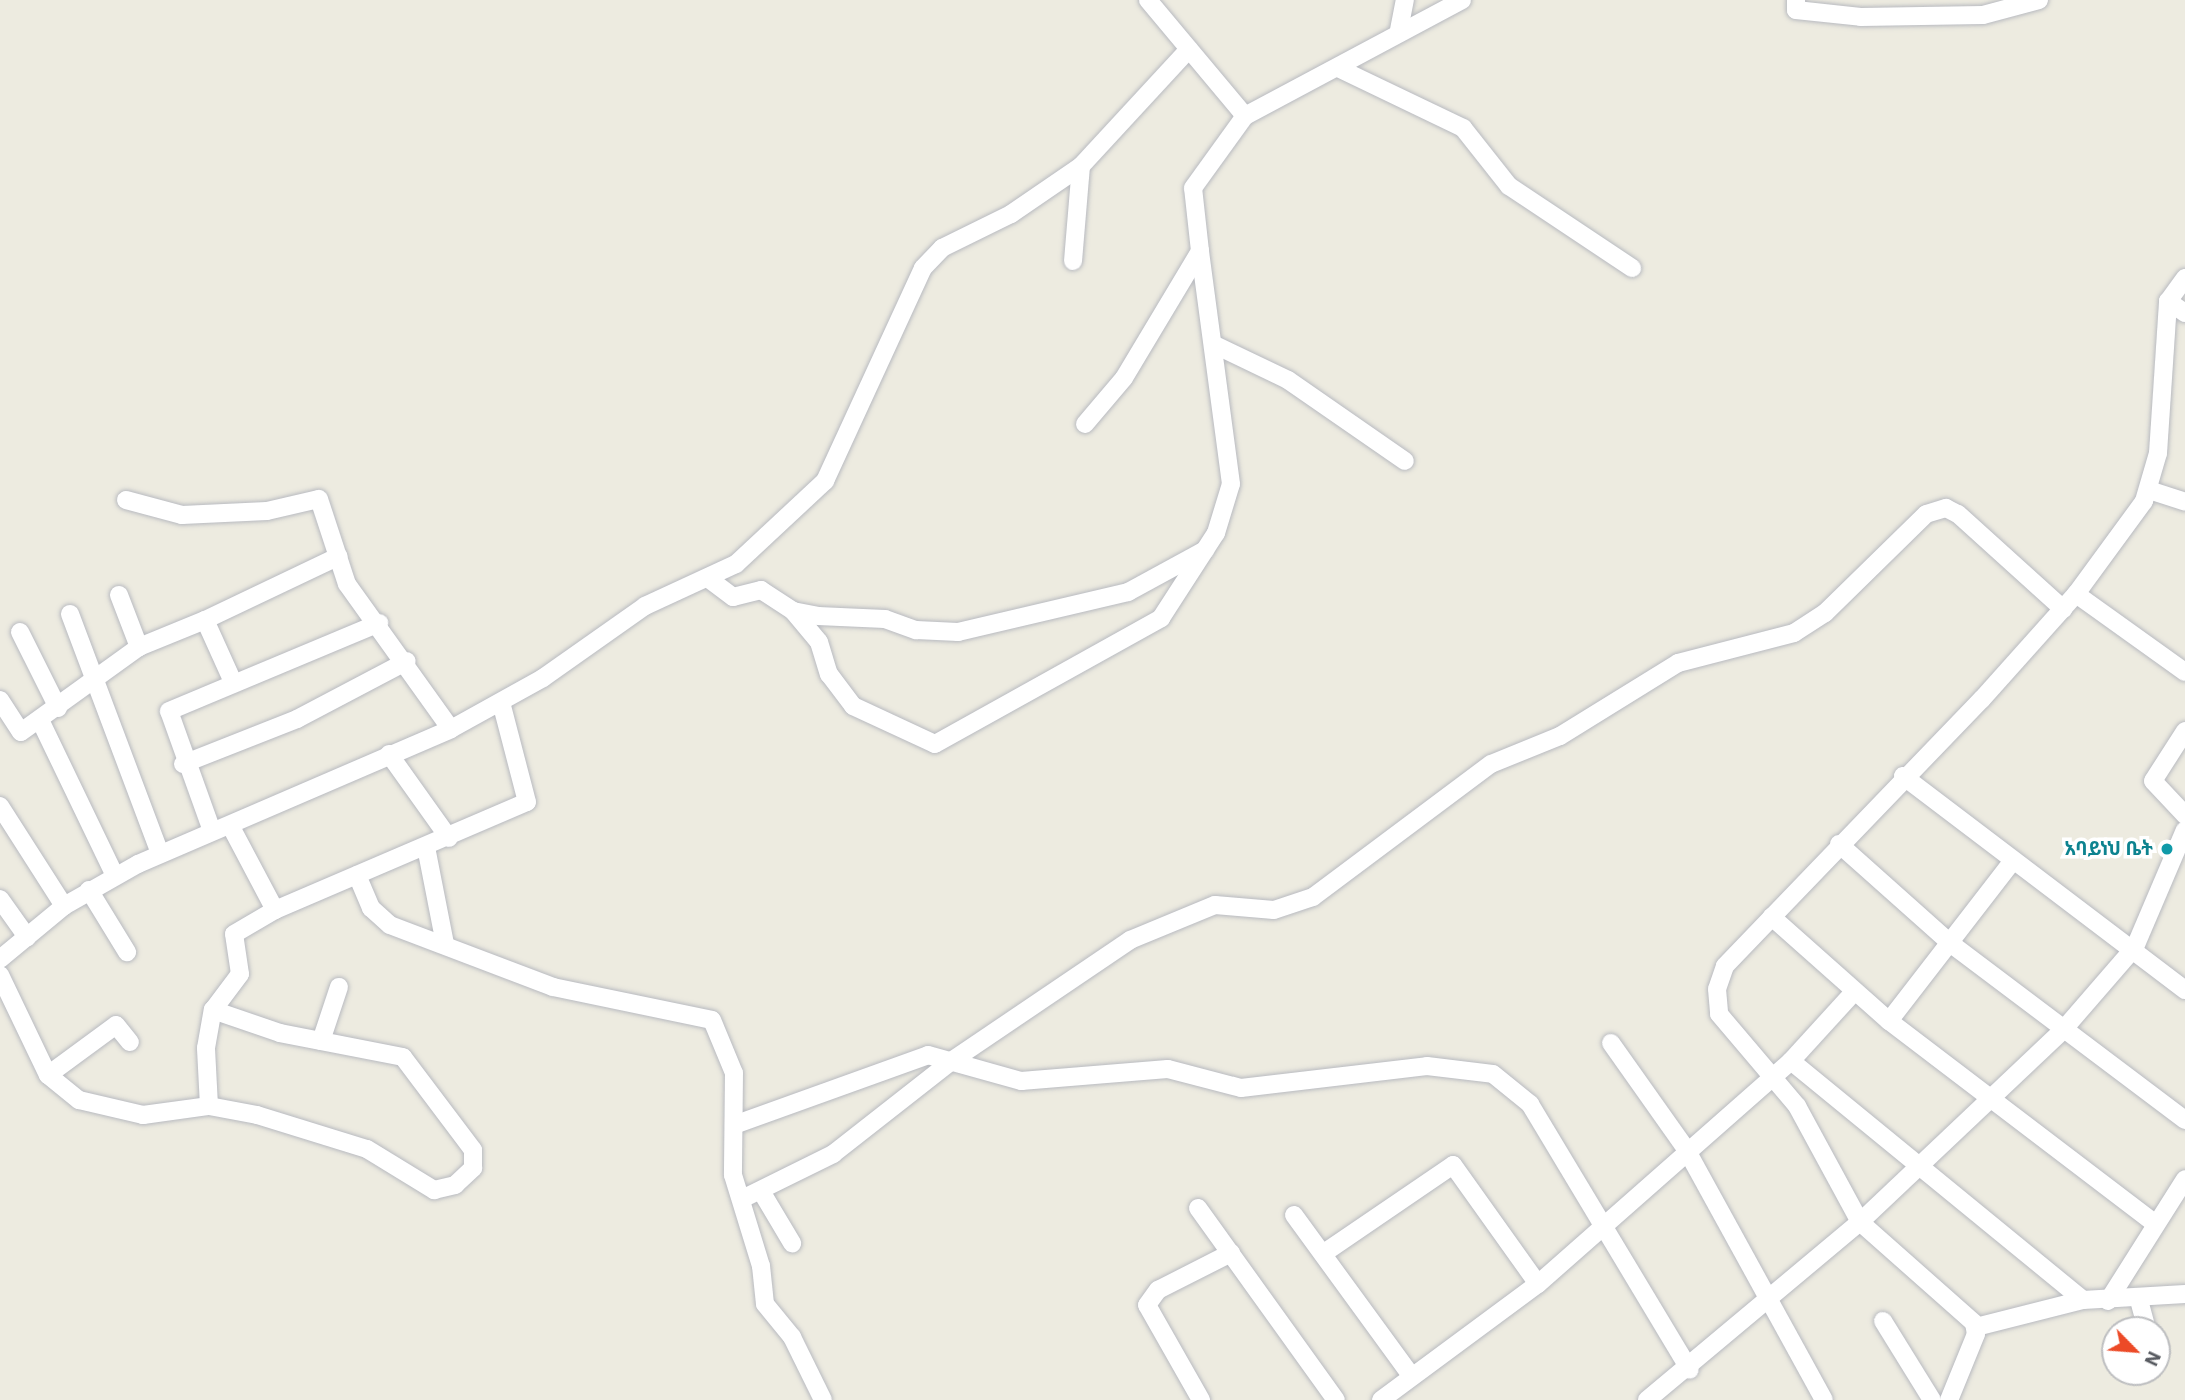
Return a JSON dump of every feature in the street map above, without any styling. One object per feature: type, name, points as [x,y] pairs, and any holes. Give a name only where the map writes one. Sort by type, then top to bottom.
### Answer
[{"type":"street","points":[[1148,0],[1245,116]]},
{"type":"street","points":[[1399,30],[1405,0]]},
{"type":"street","points":[[709,579],[733,597],[761,590],[793,611],[819,642],[828,674],[853,706],[939,743],[1161,618],[1227,511],[1231,484],[1193,188],[1245,116],[1338,68],[1399,30],[1462,0]]},
{"type":"street","points":[[1796,0],[1796,10],[1861,17],[1983,15],[2039,0]]},
{"type":"street","points":[[0,959],[64,906],[115,876],[388,754],[451,729],[501,702],[645,606],[709,579],[736,564],[824,481],[923,268],[942,248],[1011,214],[1081,166],[1189,49]]},
{"type":"street","points":[[1338,68],[1463,128],[1509,186],[1632,268]]},
{"type":"street","points":[[1073,261],[1081,166]]},
{"type":"street","points":[[1085,424],[1124,377],[1200,251]]},
{"type":"street","points":[[1976,1327],[1860,1222],[1797,1107],[1719,1014],[1716,1002],[1725,966],[2063,609],[2149,490],[2158,453],[2168,301],[2185,278]]},
{"type":"street","points":[[2168,301],[2185,313]]},
{"type":"street","points":[[1213,344],[1288,380],[1405,461]]},
{"type":"street","points":[[2149,490],[2185,502]]},
{"type":"street","points":[[126,500],[182,515],[267,511],[319,499],[347,584],[407,661],[451,729]]},
{"type":"street","points":[[742,1199],[833,1154],[953,1060],[1168,921],[1214,905],[1274,910],[1313,897],[1491,764],[1560,736],[1678,663],[1794,633],[1825,613],[1926,513],[1946,508],[1958,514],[2063,609]]},
{"type":"street","points":[[793,611],[958,632],[1128,592],[1205,550]]},
{"type":"street","points":[[0,700],[19,732],[58,708],[139,647],[205,620],[339,556]]},
{"type":"street","points":[[2076,594],[2185,672]]},
{"type":"street","points":[[119,595],[139,647]]},
{"type":"street","points":[[70,614],[160,855]]},
{"type":"street","points":[[205,620],[233,682]]},
{"type":"street","points":[[212,831],[183,764],[169,711],[233,682],[379,624]]},
{"type":"street","points":[[20,632],[58,708]]},
{"type":"street","points":[[183,764],[297,719],[407,661]]},
{"type":"street","points":[[209,1106],[206,1048],[213,1010],[240,974],[234,934],[275,910],[449,838],[527,802],[501,702]]},
{"type":"street","points":[[40,720],[66,761],[115,876]]},
{"type":"street","points":[[2185,731],[2153,781],[2185,815]]},
{"type":"street","points":[[388,754],[412,796],[449,838]]},
{"type":"street","points":[[1903,776],[2011,863],[2135,947],[2185,990]]},
{"type":"street","points":[[0,806],[64,906]]},
{"type":"street","points":[[230,825],[275,910]]},
{"type":"street","points":[[1647,1400],[1690,1370],[1860,1222],[1920,1167],[1989,1096],[2063,1030],[2135,947],[2185,830]]},
{"type":"street","points":[[1839,845],[1950,943],[2185,1120]]},
{"type":"street","points":[[426,847],[445,944]]},
{"type":"street","points":[[1889,1021],[2011,863]]},
{"type":"street","points":[[356,875],[382,920],[553,988],[712,1020],[734,1073],[732,1166],[765,1304],[792,1337],[824,1400]]},
{"type":"street","points":[[89,890],[127,952]]},
{"type":"street","points":[[0,899],[27,937]]},
{"type":"street","points":[[1772,917],[1889,1021],[2153,1222]]},
{"type":"street","points":[[0,975],[48,1074],[95,1107],[143,1115],[209,1106],[337,1137],[440,1191],[467,1176],[472,1150],[403,1057],[321,1041],[213,1010]]},
{"type":"street","points":[[321,1041],[339,987]]},
{"type":"street","points":[[1381,1400],[1538,1284],[1686,1149],[1791,1061],[1854,992]]},
{"type":"street","points":[[48,1074],[116,1025],[130,1042]]},
{"type":"street","points":[[1611,1043],[1686,1149],[1768,1303],[1824,1400]]},
{"type":"street","points":[[734,1125],[918,1058],[953,1060],[1009,1080],[1168,1069],[1241,1088],[1427,1066],[1493,1074],[1530,1104],[1605,1221],[1690,1370]]},
{"type":"street","points":[[1791,1061],[2083,1300]]},
{"type":"street","points":[[1324,1253],[1453,1165],[1538,1284]]},
{"type":"street","points":[[2108,1301],[2153,1222],[2185,1179]]},
{"type":"street","points":[[761,1191],[792,1243]]},
{"type":"street","points":[[1198,1208],[1336,1400]]},
{"type":"street","points":[[1294,1214],[1412,1377]]},
{"type":"street","points":[[1200,1400],[1147,1305],[1158,1290],[1231,1253]]},
{"type":"street","points":[[1976,1327],[2083,1300],[2139,1300],[2185,1294]]},
{"type":"street","points":[[2139,1300],[2143,1316]]},
{"type":"street","points":[[1883,1321],[1932,1400]]},
{"type":"street","points":[[1949,1400],[1976,1327]]},
{"type":"place","name":"አባይነህ ቤት","points":[[2167,849]]}]
